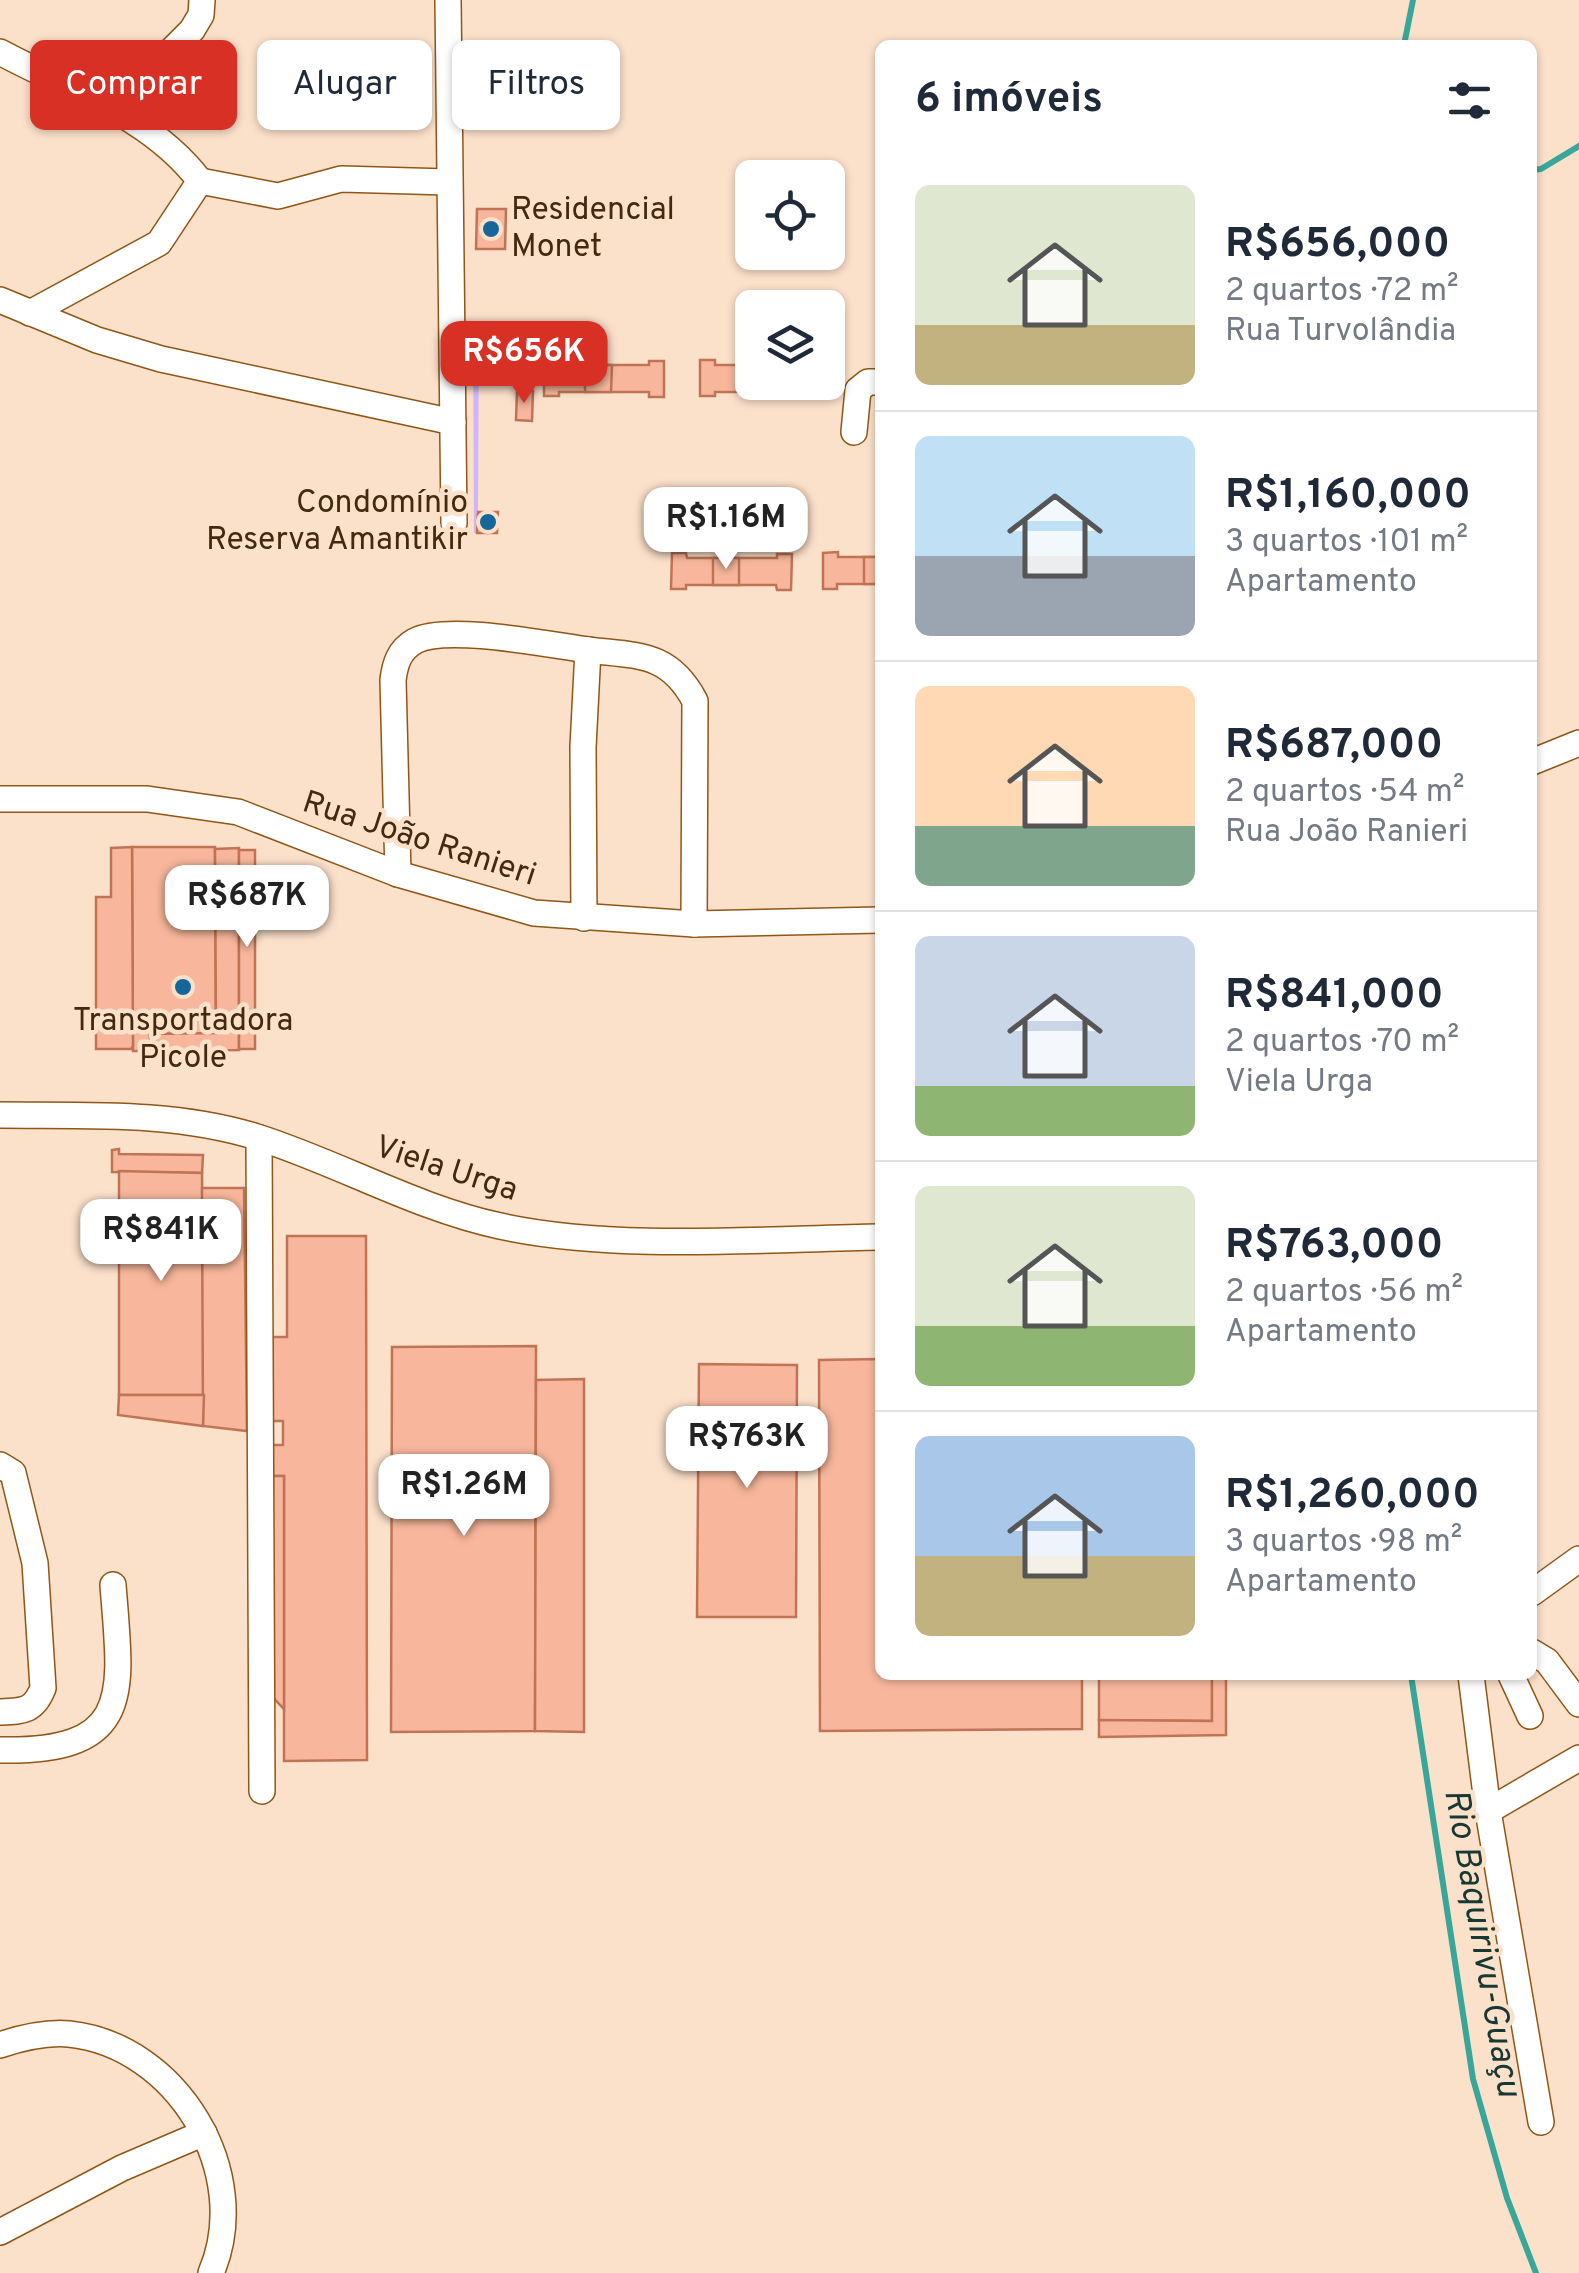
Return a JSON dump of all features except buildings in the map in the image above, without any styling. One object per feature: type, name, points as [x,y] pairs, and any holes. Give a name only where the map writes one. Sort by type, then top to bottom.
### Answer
[{"type":"street","points":[[182,40],[201,15],[202,0]]},
{"type":"street","points":[[448,0],[454,522]]},
{"type":"street","points":[[0,52],[30,68]]},
{"type":"street","points":[[146,130],[183,158],[200,182],[278,196],[340,178],[448,182]]},
{"type":"street","points":[[30,312],[158,242],[200,182]]},
{"type":"street","points":[[0,300],[97,340],[160,359],[453,422]]},
{"type":"street","points":[[854,432],[858,390],[875,382]]},
{"type":"street","points":[[398,874],[393,680],[396,659],[417,640],[482,634],[654,658],[682,676],[694,701],[694,924]]},
{"type":"street","points":[[584,918],[583,747],[588,650]]},
{"type":"street","points":[[1537,760],[1579,743]]},
{"type":"street","name":"Rua João Ranieri","points":[[0,800],[147,800],[238,812],[398,874],[534,913],[694,924],[875,920]]},
{"type":"street","name":"Viela Urga","points":[[0,1116],[159,1118],[259,1138],[434,1206],[515,1229],[561,1236],[690,1240],[875,1236]]},
{"type":"street","points":[[259,1138],[262,1791]]},
{"type":"street","points":[[0,1466],[14,1474],[35,1563],[42,1688],[36,1703],[27,1711],[0,1712]]},
{"type":"street","points":[[1537,1588],[1579,1559]]},
{"type":"street","points":[[0,1750],[35,1751],[88,1736],[111,1712],[120,1681],[113,1585]]},
{"type":"street","points":[[1537,1655],[1548,1661],[1579,1704]]},
{"type":"street","points":[[1472,1680],[1488,1811],[1541,2122]]},
{"type":"street","points":[[1513,1680],[1530,1716]]},
{"type":"street","points":[[1488,1811],[1579,1758]]},
{"type":"street","points":[[0,2045],[21,2038],[68,2034],[110,2044],[153,2069],[184,2098],[218,2169],[222,2216],[217,2259],[210,2273]]},
{"type":"street","points":[[0,2232],[122,2168],[204,2133]]},
{"type":"shaded area","points":[[473,341],[479,341],[477,533],[474,533]]},
{"type":"waterway","name":"Rio Baquirivu-Guaçu","points":[[1405,40],[1413,0]]},
{"type":"waterway","points":[[1537,169],[1579,146]]},
{"type":"waterway","name":"Rio Baquirivu-Guaçu","points":[[1412,1680],[1473,2079],[1507,2198],[1536,2273]]},
{"type":"place","name":"Residencial Monet","points":[[491,229]]},
{"type":"place","name":"Condomínio Reserva Amantikir","points":[[488,522]]},
{"type":"place","name":"Transportadora Picole","points":[[183,987]]}]
